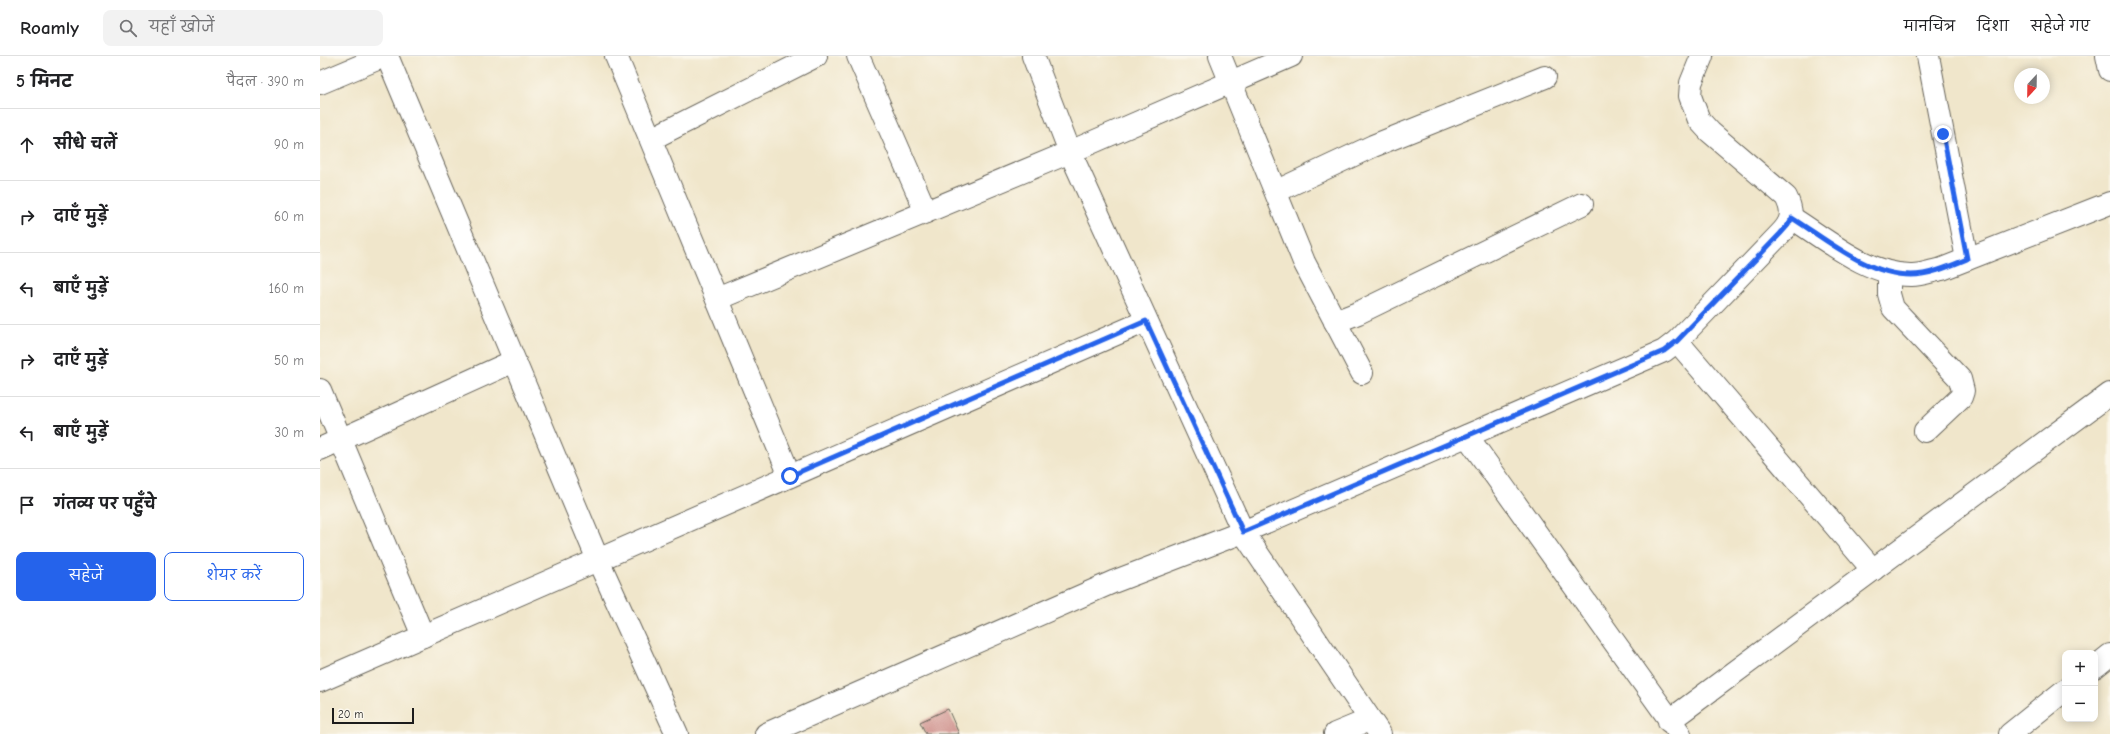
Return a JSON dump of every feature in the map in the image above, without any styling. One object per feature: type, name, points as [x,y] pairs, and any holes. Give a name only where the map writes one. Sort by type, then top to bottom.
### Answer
[{"type":"street","points":[[320,83],[386,56],[598,560],[677,734]]},
{"type":"street","points":[[616,56],[790,476]]},
{"type":"street","points":[[651,139],[816,56]]},
{"type":"street","points":[[858,56],[926,212]]},
{"type":"street","points":[[1032,56],[1070,152],[1243,532],[1375,727],[1335,734]]},
{"type":"street","points":[[1220,56],[1277,191],[1304,262],[1362,373]]},
{"type":"street","points":[[717,299],[1070,152],[1291,56]]},
{"type":"street","points":[[766,734],[1113,582],[1243,532],[1664,351],[1677,341],[1780,234],[1792,218],[1791,206],[1786,197],[1710,132],[1699,120],[1690,96],[1691,83],[1702,56]]},
{"type":"street","points":[[1928,56],[1967,259]]},
{"type":"street","points":[[2107,56],[2110,70]]},
{"type":"street","points":[[1277,191],[1373,146],[1545,77]]},
{"type":"street","points":[[1792,218],[1867,265],[1889,273],[1913,275],[1942,269],[2110,203]]},
{"type":"street","points":[[1335,322],[1358,313],[1582,204]]},
{"type":"street","points":[[1889,273],[1888,294],[1893,308],[1960,379],[1962,384],[1961,397],[1926,431]]},
{"type":"street","points":[[320,681],[1146,321]]},
{"type":"street","points":[[1677,341],[1873,570]]},
{"type":"street","points":[[320,449],[514,361]]},
{"type":"street","points":[[320,390],[423,636]]},
{"type":"street","points":[[1467,436],[1674,727],[1873,570],[2110,394]]},
{"type":"street","points":[[2098,665],[2110,655]]},
{"type":"street","points":[[2010,734],[2062,692]]},
{"type":"building","points":[[948,709],[959,734],[926,734],[920,722]]},
{"type":"route","points":[[790,476],[1146,321],[1243,532],[1664,351],[1677,341],[1780,234],[1792,218],[1867,265],[1889,273],[1913,275],[1942,269],[1967,259],[1943,134]]}]
